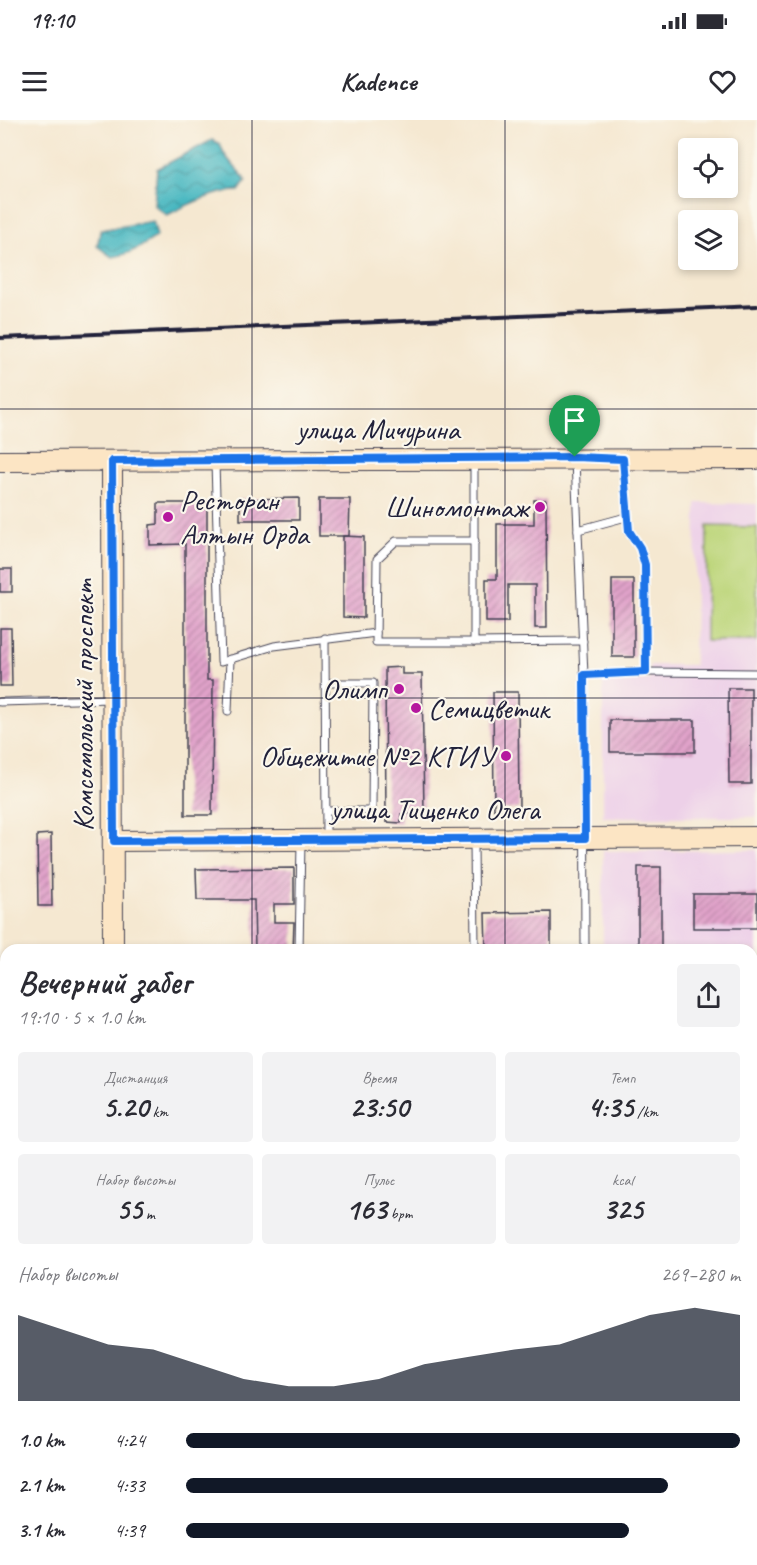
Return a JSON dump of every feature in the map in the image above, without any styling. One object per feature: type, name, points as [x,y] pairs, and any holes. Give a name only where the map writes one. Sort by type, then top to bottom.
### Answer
[{"type":"street","name":"улица Мичурина","points":[[0,461],[575,457],[757,459]]},
{"type":"street","name":"Комсомольский проспект","points":[[112,461],[113,944]]},
{"type":"street","name":"улица Тищенко Олега","points":[[114,841],[757,837]]},
{"type":"lane","points":[[575,457],[584,675],[585,944]]},
{"type":"lane","points":[[474,458],[474,642]]},
{"type":"lane","points":[[623,459],[626,517],[629,531],[640,548],[645,565],[646,672]]},
{"type":"lane","points":[[215,460],[221,662],[274,646],[376,633]]},
{"type":"lane","points":[[578,530],[626,517]]},
{"type":"lane","points":[[475,541],[396,541],[377,559],[376,642],[583,641]]},
{"type":"lane","points":[[326,638],[326,839]]},
{"type":"lane","points":[[228,711],[230,659]]},
{"type":"lane","points":[[584,675],[646,672],[757,673]]},
{"type":"lane","points":[[326,682],[373,683],[372,811],[326,811]]},
{"type":"lane","points":[[0,702],[112,699]]},
{"type":"lane","points":[[474,838],[474,944]]},
{"type":"lane","points":[[299,944],[301,839]]},
{"type":"shaded area","points":[[696,503],[757,504],[757,817],[603,817],[603,679],[650,680],[650,665],[694,665]]},
{"type":"shaded area","points":[[757,850],[757,944],[603,944],[603,851]]},
{"type":"green space","points":[[707,526],[757,527],[757,641],[706,641]]},
{"type":"water","points":[[212,140],[220,144],[228,159],[246,181],[239,191],[212,196],[167,215],[154,205],[157,169]]},
{"type":"water","points":[[153,221],[157,236],[130,252],[112,257],[97,246],[101,230]]},
{"type":"building","points":[[299,498],[299,520],[240,520],[240,499]]},
{"type":"building","points":[[319,499],[350,499],[349,536],[319,536]]},
{"type":"building","points":[[534,500],[546,500],[547,628],[535,628],[535,585],[508,585],[508,622],[486,622],[486,579],[497,579],[497,524],[534,524]]},
{"type":"building","points":[[158,503],[207,503],[207,680],[213,680],[212,815],[185,815],[185,544],[150,545],[150,525],[158,524]]},
{"type":"building","points":[[343,536],[364,537],[364,618],[343,617]]},
{"type":"building","points":[[0,569],[12,569],[12,592],[0,592]]},
{"type":"building","points":[[612,580],[634,580],[634,657],[612,657]]},
{"type":"building","points":[[0,628],[11,628],[12,686],[0,686]]},
{"type":"building","points":[[402,667],[402,674],[422,674],[424,814],[401,814],[401,823],[386,822],[385,668]]},
{"type":"building","points":[[728,688],[751,688],[751,784],[729,784]]},
{"type":"building","points":[[493,692],[518,692],[519,809],[494,810]]},
{"type":"building","points":[[610,720],[695,720],[695,752],[610,752]]},
{"type":"building","points":[[51,834],[52,906],[38,906],[37,835]]},
{"type":"building","points":[[638,867],[661,867],[661,944],[638,944]]},
{"type":"building","points":[[294,868],[294,904],[274,904],[274,922],[294,922],[293,944],[255,944],[254,900],[197,900],[196,869]]},
{"type":"building","points":[[693,894],[757,894],[757,928],[693,928]]},
{"type":"building","points":[[551,912],[551,944],[486,944],[485,913]]},
{"type":"railway","points":[[0,338],[757,306]]},
{"type":"place","name":"Шиномонтаж","points":[[540,507]]},
{"type":"place","name":"Ресторан Алтын Орда","points":[[168,517]]},
{"type":"place","name":"Олимп","points":[[399,689]]},
{"type":"place","name":"Семицветик","points":[[416,708]]},
{"type":"place","name":"Общежитие №2 КГИУ","points":[[506,756]]},
{"type":"route","points":[[575,457],[623,459],[626,517],[634,542],[644,555],[645,565],[646,672],[584,675],[585,838],[114,841],[112,461],[575,457]]}]
